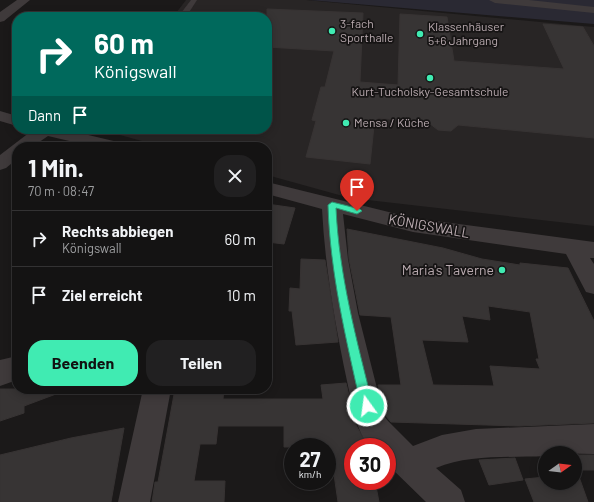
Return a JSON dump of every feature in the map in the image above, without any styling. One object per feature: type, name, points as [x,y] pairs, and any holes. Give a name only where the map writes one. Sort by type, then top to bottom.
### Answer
[{"type":"street","points":[[0,18],[24,0]]},
{"type":"street","points":[[495,0],[594,10]]},
{"type":"street","points":[[0,116],[12,120]]},
{"type":"street","points":[[27,142],[37,134]]},
{"type":"street","points":[[63,134],[96,142]]},
{"type":"street","points":[[0,164],[12,154]]},
{"type":"street","name":"KÖNIGSWALL","points":[[272,189],[413,225],[584,249]]},
{"type":"street","points":[[332,205],[333,236],[338,271],[350,336],[371,420],[377,432],[408,464],[449,502]]},
{"type":"street","points":[[584,249],[594,285]]},
{"type":"street","points":[[0,373],[12,369]]},
{"type":"street","points":[[134,502],[156,394]]},
{"type":"street","points":[[408,464],[442,450],[476,444],[594,439]]},
{"type":"lane","points":[[186,12],[194,0]]},
{"type":"shaded area","name":"Kurt-Tucholsky-Gesamtschule","points":[[186,0],[306,0],[594,27],[594,226],[350,198],[272,176],[272,142],[146,142],[116,134],[272,134],[272,12],[177,12]]},
{"type":"shaded area","points":[[309,0],[594,0],[594,24]]},
{"type":"building","points":[[267,9],[363,13],[360,82],[398,85],[400,14],[447,17],[454,61],[564,69],[543,24],[583,27],[594,46],[594,138],[458,125],[451,131],[438,130],[429,123],[378,118],[377,126],[374,126],[370,164],[306,157],[316,121],[312,120],[321,87],[325,87],[334,51],[272,47],[272,12],[267,12]]},
{"type":"building","points":[[272,205],[295,208],[284,244],[272,243]]},
{"type":"building","points":[[347,229],[443,248],[482,259],[520,265],[520,263],[568,268],[594,321],[594,423],[519,426],[391,422],[385,415],[378,385],[401,385],[391,317],[360,315],[349,259]],"holes":[[[488,306],[530,312],[539,359],[536,359],[540,369],[490,366],[494,386],[433,385],[422,340],[468,342],[462,316],[490,320]]]},
{"type":"building","points":[[301,259],[325,260],[338,342],[296,345],[292,311],[289,311],[290,288],[300,289]]},
{"type":"building","points":[[346,383],[356,425],[363,438],[344,438],[344,490],[377,490],[379,502],[338,502],[336,488],[336,438],[284,438],[284,426],[218,426],[216,444],[200,444],[194,481],[225,481],[224,502],[152,502],[155,482],[158,482],[174,394],[224,394],[223,399],[323,399],[321,385]]},
{"type":"building","points":[[0,389],[12,389],[12,394],[56,394],[24,406],[24,413],[0,421]]},
{"type":"building","points":[[124,428],[111,502],[0,502],[0,455],[71,438]]},
{"type":"building","points":[[582,455],[594,455],[594,470],[582,470]]},
{"type":"building","points":[[515,458],[523,480],[489,485],[479,460]]},
{"type":"building","points":[[538,478],[538,490],[582,490],[582,485],[588,502],[534,502],[525,479]]},
{"type":"place","name":"3-fach Sporthalle","points":[[332,31]]},
{"type":"place","name":"Klassenhäuser 5+6 Jahrgang","points":[[420,34]]},
{"type":"place","name":"Kurt-Tucholsky-Gesamtschule","points":[[430,78]]},
{"type":"place","name":"Mensa / Küche","points":[[346,123]]},
{"type":"place","name":"Maria's Taverne","points":[[502,270]]},
{"type":"route","points":[[357,211],[332,205],[333,236],[338,271],[350,336],[367,406]]}]
